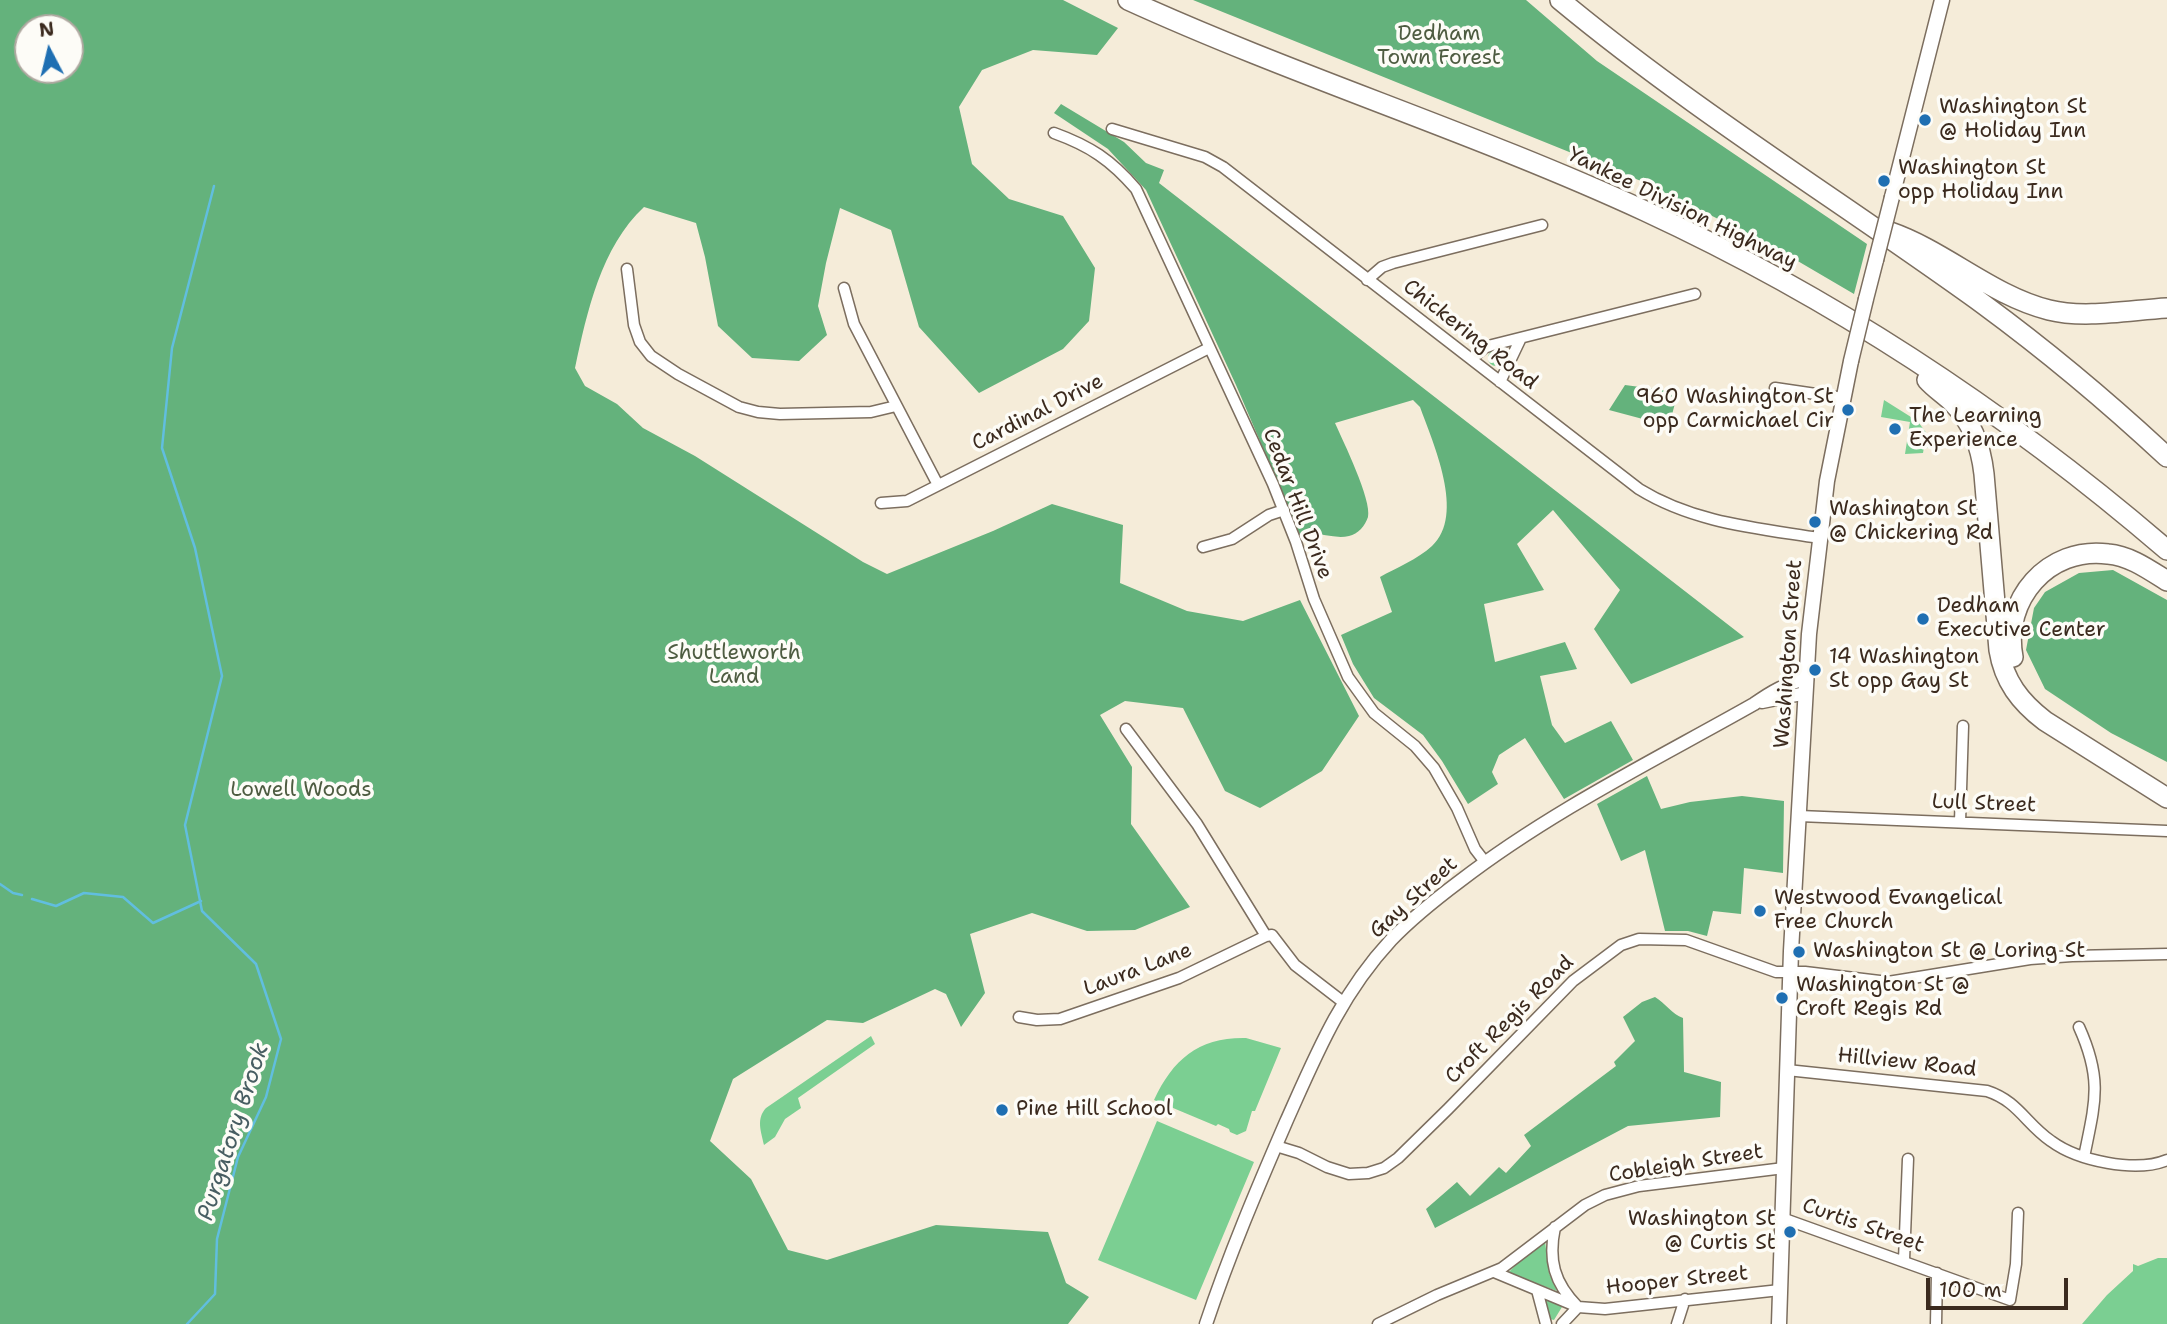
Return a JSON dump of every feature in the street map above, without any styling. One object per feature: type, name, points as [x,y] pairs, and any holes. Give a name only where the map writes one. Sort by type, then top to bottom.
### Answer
[{"type":"highway","name":"Yankee Division Highway","points":[[1128,0],[1631,205],[1785,282],[1898,349],[1975,400],[2039,446],[2167,550]]},
{"type":"highway","points":[[1560,0],[1685,98],[2011,326],[2106,403],[2167,457]]},
{"type":"highway","points":[[1867,224],[1917,241],[1967,272],[2048,310],[2069,313],[2167,308]]},
{"type":"highway","points":[[1898,349],[1960,411],[1980,449],[1999,650],[2009,684],[2026,707],[2045,721],[2167,798]]},
{"type":"highway","points":[[2167,581],[2136,562],[2116,555],[2085,554],[2065,559],[2038,575],[2020,599],[2013,618],[2011,645],[2017,673],[2035,700],[2167,782]]},
{"type":"main road","name":"Washington Street","points":[[1779,1324],[1790,972],[1798,816],[1819,537],[1832,453],[1851,361],[1942,0]]},
{"type":"street","name":"Chickering Road","points":[[1112,129],[1205,157],[1223,167],[1639,489],[1671,507],[1727,523],[1819,537]]},
{"type":"street","name":"Cedar Hill Drive","points":[[1054,133],[1100,154],[1136,189],[1284,510],[1314,599],[1348,677],[1374,713],[1415,746],[1434,768],[1457,808],[1475,849],[1485,862]]},
{"type":"street","points":[[1367,280],[1382,267],[1393,263],[1542,225]]},
{"type":"street","points":[[627,270],[634,325],[640,342],[651,356],[678,374],[740,407],[780,414],[871,412],[896,406]]},
{"type":"street","points":[[844,288],[855,324],[938,485]]},
{"type":"street","points":[[1471,359],[1484,348],[1695,294]]},
{"type":"street","points":[[1500,383],[1520,340]]},
{"type":"street","name":"Cardinal Drive","points":[[881,503],[907,501],[1209,348]]},
{"type":"street","points":[[1775,388],[1843,398]]},
{"type":"street","points":[[1203,547],[1232,540],[1269,514],[1284,510]]},
{"type":"street","name":"Gay Street","points":[[1206,1324],[1235,1243],[1319,1048],[1343,1002],[1368,966],[1393,938],[1431,903],[1485,862],[1559,813],[1790,683],[1807,686]]},
{"type":"street","points":[[1960,822],[1963,726]]},
{"type":"street","points":[[1126,729],[1197,824],[1266,936],[1272,935],[1295,965],[1343,1002]]},
{"type":"street","name":"Lull Street","points":[[1798,816],[2167,831]]},
{"type":"street","name":"Laura Lane","points":[[1020,1017],[1037,1020],[1060,1019],[1179,978],[1266,936]]},
{"type":"street","name":"Croft Regis Road","points":[[1276,1146],[1349,1174],[1368,1173],[1384,1168],[1448,1110],[1573,981],[1621,945],[1640,939],[1686,940],[1706,945],[1744,963],[1776,972],[1805,972],[1888,982],[2030,959],[2167,954]]},
{"type":"street","points":[[2079,1027],[2091,1053],[2095,1090],[2095,1105],[2084,1157]]},
{"type":"street","name":"Hillview Road","points":[[1787,1070],[1962,1086],[1987,1091],[2014,1104],[2051,1142],[2084,1157],[2135,1166],[2167,1160]]},
{"type":"street","points":[[1904,1260],[1908,1159]]},
{"type":"street","name":"Cobleigh Street","points":[[1378,1324],[1437,1295],[1493,1272],[1516,1259],[1594,1200],[1616,1191],[1784,1168]]},
{"type":"street","name":"Curtis Street","points":[[1782,1218],[2010,1300],[2018,1213]]},
{"type":"street","name":"Hooper Street","points":[[1555,1227],[1551,1254],[1554,1272],[1563,1290],[1578,1307]]},
{"type":"street","name":"Hooper Street","points":[[1493,1272],[1578,1307],[1596,1309],[1780,1290]]},
{"type":"street","points":[[1936,1324],[1937,1273]]},
{"type":"street","points":[[1537,1290],[1546,1324]]},
{"type":"street","points":[[1677,1324],[1685,1299]]},
{"type":"street","points":[[1562,1324],[1578,1307]]},
{"type":"green space","points":[[0,0],[1063,0],[1118,28],[1097,55],[1033,50],[982,70],[959,107],[972,164],[1009,199],[1063,216],[1095,268],[1089,321],[1063,349],[979,393],[919,327],[891,230],[840,208],[818,306],[827,335],[799,361],[752,358],[718,326],[696,223],[644,207],[629,223],[606,261],[591,303],[575,368],[585,386],[617,404],[643,428],[695,456],[863,562],[887,574],[1052,504],[1123,525],[1120,583],[1187,611],[1243,621],[1300,600],[1359,716],[1322,771],[1260,808],[1225,791],[1183,708],[1125,701],[1100,715],[1132,767],[1131,824],[1190,907],[1135,930],[1087,931],[1032,913],[970,934],[985,993],[961,1027],[946,994],[935,989],[863,1023],[827,1020],[733,1079],[710,1141],[751,1179],[788,1250],[827,1260],[936,1225],[1048,1232],[1066,1283],[1089,1297],[1068,1324],[0,1324]]},
{"type":"green space","name":"Dedham Town Forest","points":[[1193,0],[1526,0],[1597,61],[1867,244],[1854,294],[1767,243],[1641,181]]},
{"type":"green space","points":[[1061,104],[1124,142],[1146,163],[1164,170],[1159,183],[1744,637],[1631,684],[1594,629],[1620,590],[1553,510],[1517,544],[1544,590],[1484,604],[1495,662],[1565,642],[1577,669],[1540,676],[1552,725],[1565,743],[1611,721],[1633,760],[1564,799],[1525,738],[1499,755],[1492,772],[1498,784],[1468,804],[1423,735],[1374,698],[1353,664],[1341,635],[1392,612],[1380,577],[1432,546],[1442,533],[1446,516],[1444,478],[1420,407],[1413,400],[1335,423],[1366,498],[1368,517],[1361,529],[1349,536],[1300,535],[1236,385],[1146,190],[1108,149],[1054,113]]},
{"type":"green space","points":[[1496,350],[1502,352],[1502,364],[1496,366],[1490,364],[1488,358],[1490,352]]},
{"type":"green space","points":[[1625,385],[1678,392],[1669,426],[1609,410]]},
{"type":"green space","points":[[1884,400],[1911,417],[1911,421],[1913,419],[1919,423],[1938,449],[1924,447],[1923,453],[1905,454],[1910,422],[1881,417]]},
{"type":"green space","points":[[2113,570],[2167,600],[2167,762],[2111,733],[2045,689],[2026,650],[2034,608],[2045,592],[2079,573]]},
{"type":"green space","points":[[1647,776],[1661,809],[1690,802],[1742,796],[1784,801],[1783,873],[1744,868],[1741,914],[1713,911],[1707,936],[1688,931],[1665,931],[1645,850],[1621,861],[1597,804]]},
{"type":"green space","points":[[1655,997],[1683,1018],[1684,1072],[1721,1082],[1720,1117],[1628,1126],[1435,1228],[1426,1209],[1457,1182],[1470,1196],[1499,1167],[1506,1173],[1531,1146],[1524,1135],[1616,1066],[1614,1062],[1635,1041],[1623,1017],[1642,1002]]},
{"type":"green space","points":[[871,1036],[875,1044],[798,1098],[801,1108],[785,1119],[775,1137],[764,1145],[760,1121],[766,1108]]},
{"type":"green space","points":[[1246,1038],[1281,1048],[1255,1111],[1252,1111],[1246,1131],[1237,1135],[1218,1124],[1216,1126],[1154,1100],[1170,1073],[1190,1053],[1214,1042]]},
{"type":"green space","points":[[1157,1121],[1254,1162],[1196,1300],[1098,1260]]},
{"type":"green space","points":[[1545,1241],[1549,1273],[1557,1291],[1508,1273],[1527,1253]]},
{"type":"green space","points":[[2158,1258],[2167,1258],[2167,1324],[2082,1324],[2133,1271],[2133,1264],[2138,1266]]},
{"type":"green space","points":[[1549,1300],[1562,1307],[1554,1320],[1550,1319],[1545,1301]]},
{"type":"waterway","name":"Purgatory Brook","points":[[187,1324],[215,1294],[217,1239],[238,1157],[266,1097],[281,1039],[256,964],[202,911],[185,825],[222,676],[195,548],[162,448],[172,348],[214,186]]},
{"type":"waterway","points":[[0,884],[13,893],[22,895]]},
{"type":"waterway","points":[[32,899],[56,906],[84,893],[123,897],[153,923],[201,901]]},
{"type":"place","name":"Washington St @ Holiday Inn","points":[[1925,120]]},
{"type":"place","name":"Washington St opp Holiday Inn","points":[[1884,181]]},
{"type":"place","name":"960 Washington St opp Carmichael Cir","points":[[1848,410]]},
{"type":"place","name":"The Learning Experience","points":[[1895,429]]},
{"type":"place","name":"Washington St @ Chickering Rd","points":[[1815,522]]},
{"type":"place","name":"Dedham Executive Center","points":[[1923,619]]},
{"type":"place","name":"14 Washington St opp Gay St","points":[[1815,670]]},
{"type":"place","name":"Westwood Evangelical Free Church","points":[[1760,911]]},
{"type":"place","name":"Washington St @ Loring St","points":[[1799,952]]},
{"type":"place","name":"Washington St @ Croft Regis Rd","points":[[1782,998]]},
{"type":"place","name":"Pine Hill School","points":[[1002,1110]]},
{"type":"place","name":"Washington St @ Curtis St","points":[[1790,1232]]},
{"type":"park label","name":"Shuttleworth Land","points":[[734,666]]},
{"type":"park label","name":"Lowell Woods","points":[[301,791]]}]
